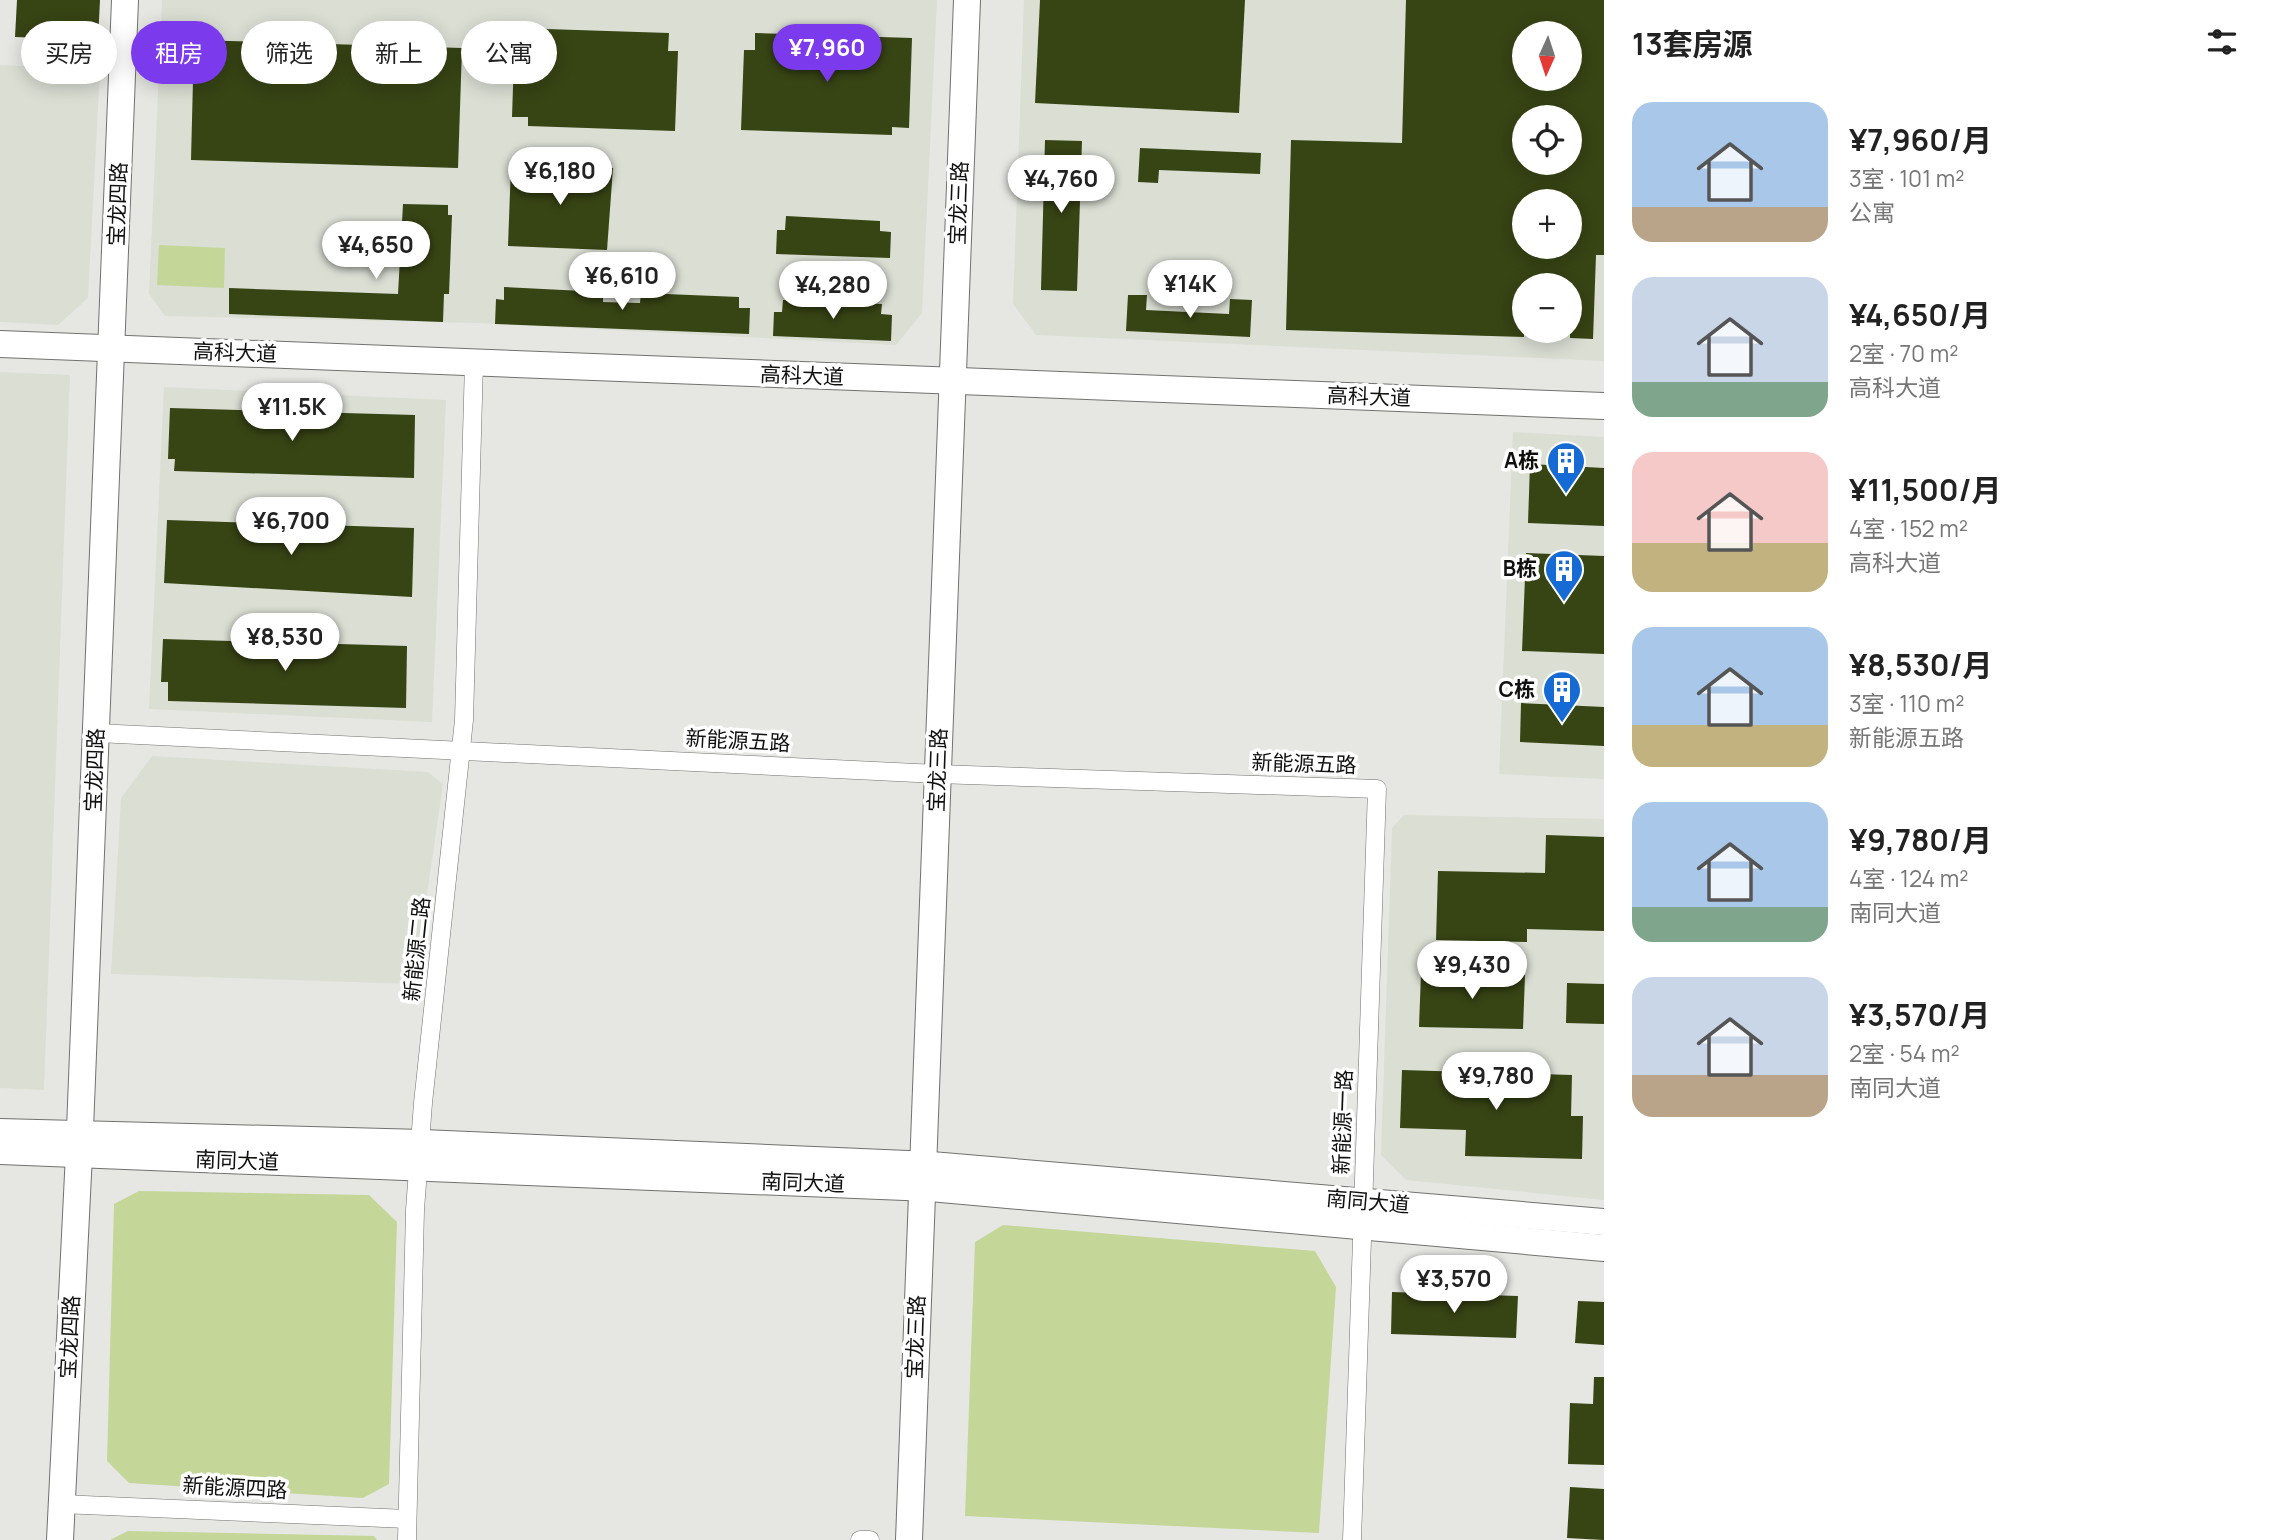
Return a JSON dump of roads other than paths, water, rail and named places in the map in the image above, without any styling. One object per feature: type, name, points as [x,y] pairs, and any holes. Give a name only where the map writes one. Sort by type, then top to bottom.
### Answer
[{"type":"street","name":"宝龙四路","points":[[60,1540],[80,1145],[125,0]]},
{"type":"street","name":"宝龙三路","points":[[961,382],[967,0]]},
{"type":"street","name":"宝龙三路","points":[[909,1540],[931,1177],[961,382],[984,0]]},
{"type":"street","name":"高科大道","points":[[0,344],[1604,406]]},
{"type":"street","name":"新能源二路","points":[[407,1540],[419,1155],[461,750],[474,363]]},
{"type":"street","name":"新能源五路","points":[[97,733],[946,774],[1377,789]]},
{"type":"street","name":"新能源一路","points":[[1352,1540],[1377,789]]},
{"type":"street","name":"南同大道","points":[[0,1132],[80,1145]]},
{"type":"street","name":"南同大道","points":[[0,1151],[80,1145],[419,1155],[931,1177],[1362,1213],[1604,1222]]},
{"type":"street","name":"宝龙三路","points":[[926,1540],[931,1177]]},
{"type":"street","name":"南同大道","points":[[1362,1213],[1604,1248]]},
{"type":"street","name":"新能源四路","points":[[61,1504],[407,1519]]},
{"type":"street","points":[[860,1539],[870,1540]]},
{"type":"place","name":"A栋","points":[[1566,495]]},
{"type":"place","name":"B栋","points":[[1564,603]]},
{"type":"place","name":"C栋","points":[[1562,724]]}]
